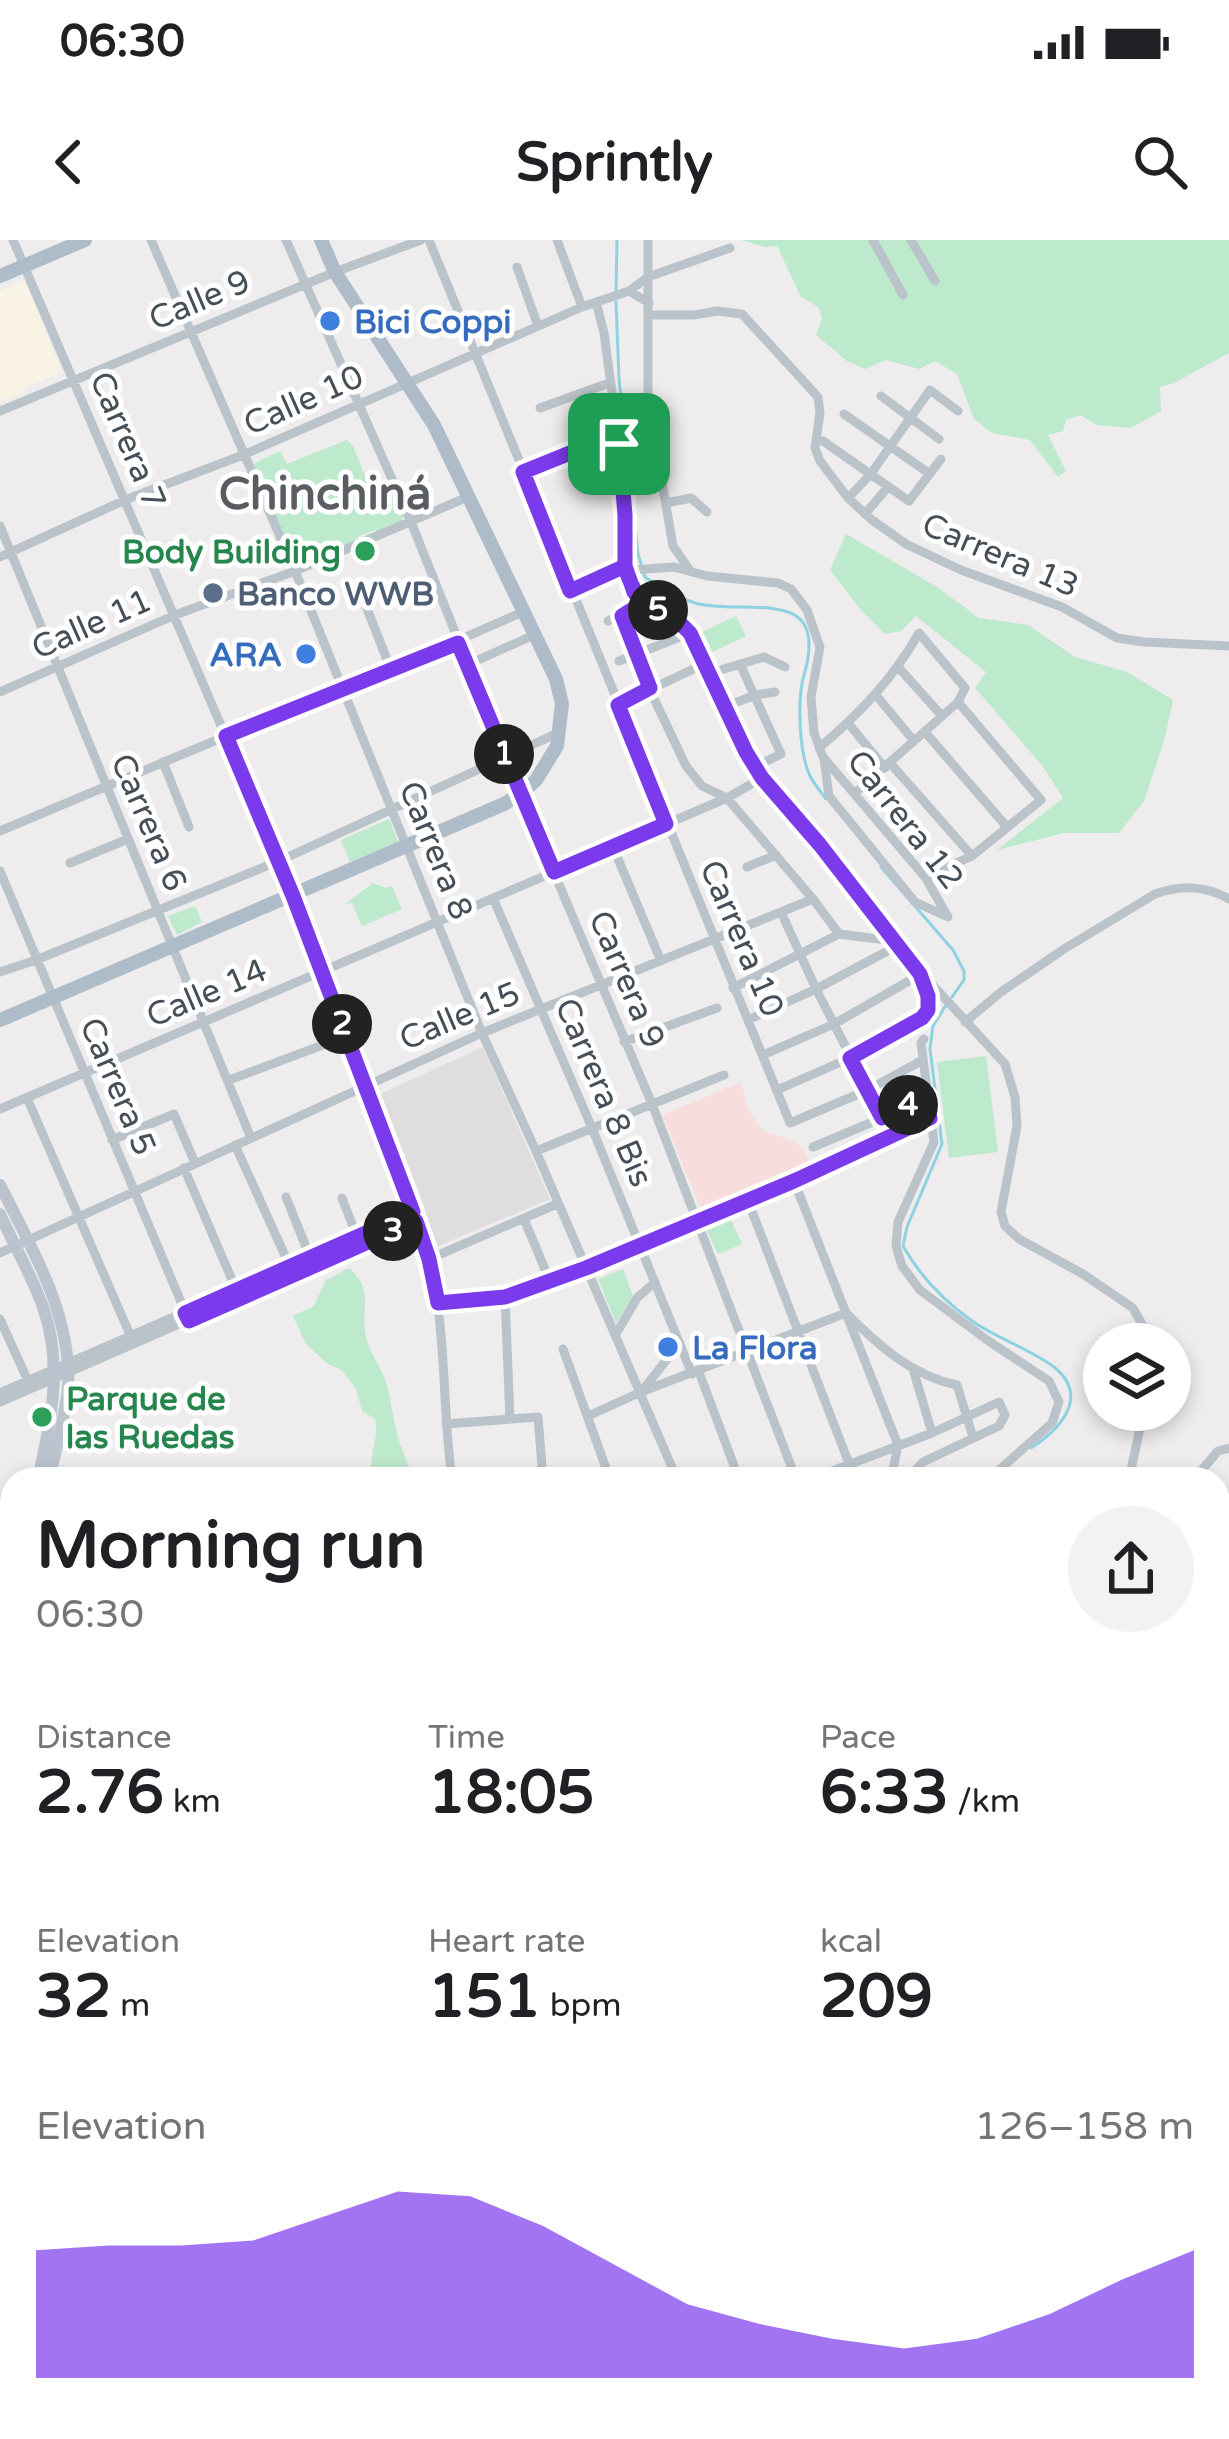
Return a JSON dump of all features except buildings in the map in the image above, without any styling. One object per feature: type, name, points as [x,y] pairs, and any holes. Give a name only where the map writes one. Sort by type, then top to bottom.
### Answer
[{"type":"main road","points":[[0,276],[85,240]]},
{"type":"main road","points":[[0,1020],[521,794],[547,766],[560,731],[560,691],[536,634],[444,442],[335,272],[320,240]]},
{"type":"main road","points":[[0,1185],[21,1243]]},
{"type":"main road","points":[[0,1214],[60,1316],[61,1371],[50,1467]]},
{"type":"main road","points":[[42,1467],[54,1434]]},
{"type":"street","name":"Carrera 7","points":[[13,240],[279,861],[415,1216],[438,1303],[451,1467]]},
{"type":"street","name":"Carrera 8","points":[[151,240],[295,571],[482,1033],[672,1467]]},
{"type":"street","name":"Carrera 9","points":[[286,240],[411,522],[652,1104],[791,1467]]},
{"type":"street","name":"Calle 9","points":[[0,411],[335,272],[425,240]]},
{"type":"street","name":"Carrera 10","points":[[425,240],[476,353],[790,1123],[868,1090]]},
{"type":"street","points":[[556,240],[582,307]]},
{"type":"street","points":[[648,240],[648,402],[673,546],[696,574]]},
{"type":"street","points":[[873,240],[903,296]]},
{"type":"street","points":[[910,240],[935,281]]},
{"type":"street","name":"Calle 10","points":[[6,555],[125,500],[243,455],[625,292],[648,278],[730,248]]},
{"type":"street","points":[[517,267],[538,326]]},
{"type":"street","points":[[625,292],[649,309]]},
{"type":"street","points":[[602,300],[634,592],[690,633],[758,773],[920,974],[1005,1064],[1017,1126],[1001,1212],[1005,1226],[1133,1308],[1141,1323]]},
{"type":"street","name":"Carrera 13","points":[[649,309],[675,316],[737,312],[757,327],[818,397],[815,448],[827,473],[890,534],[996,584],[1062,607],[1117,638],[1229,646]]},
{"type":"street","points":[[540,408],[609,383]]},
{"type":"street","points":[[848,498],[870,475],[930,390],[958,412]]},
{"type":"street","points":[[881,396],[939,439]]},
{"type":"street","points":[[844,414],[930,475],[941,459]]},
{"type":"street","points":[[523,472],[617,434]]},
{"type":"street","name":"Carrera 13","points":[[823,441],[909,501],[930,475]]},
{"type":"street","points":[[865,514],[888,487]]},
{"type":"street","name":"Calle 11","points":[[0,692],[470,496]]},
{"type":"street","points":[[666,503],[691,497],[707,512]]},
{"type":"street","name":"Carrera 6","points":[[0,526],[6,555],[251,1138]]},
{"type":"street","points":[[570,591],[629,568],[665,566],[696,574]]},
{"type":"street","name":"Carrera 12","points":[[696,574],[778,583],[798,596],[820,647],[811,697],[814,734],[830,796],[915,902],[948,917],[925,877],[821,752]]},
{"type":"street","points":[[608,621],[643,603]]},
{"type":"street","points":[[367,606],[392,670]]},
{"type":"street","points":[[0,831],[458,643],[525,611]]},
{"type":"street","points":[[622,616],[694,779],[727,798],[839,934]]},
{"type":"street","points":[[619,661],[690,633]]},
{"type":"street","points":[[821,752],[898,668],[919,633],[965,688],[958,703],[855,794]]},
{"type":"street","points":[[467,664],[536,634]]},
{"type":"street","points":[[618,705],[708,668],[764,657],[785,667]]},
{"type":"street","points":[[740,664],[755,695]]},
{"type":"street","points":[[898,668],[941,716]]},
{"type":"street","points":[[725,707],[776,692]]},
{"type":"street","points":[[874,694],[914,741]]},
{"type":"street","name":"Calle 14","points":[[0,1109],[727,798],[781,754],[755,695]]},
{"type":"street","points":[[925,877],[971,856],[1041,800],[958,703]]},
{"type":"street","points":[[848,723],[971,856]]},
{"type":"street","points":[[0,972],[279,861],[560,731]]},
{"type":"street","points":[[925,732],[1007,827]]},
{"type":"street","points":[[163,762],[189,827]]},
{"type":"street","points":[[829,790],[845,782]]},
{"type":"street","points":[[70,862],[128,839]]},
{"type":"street","points":[[614,847],[661,961]]},
{"type":"street","points":[[747,867],[776,855]]},
{"type":"street","name":"Carrera 5","points":[[0,871],[187,1317]]},
{"type":"street","points":[[965,1022],[1064,949],[1155,894],[1200,888],[1229,899]]},
{"type":"street","points":[[922,906],[935,894]]},
{"type":"street","name":"Carrera 8 Bis","points":[[493,898],[734,1467]]},
{"type":"street","name":"Calle 15","points":[[0,1253],[482,1033],[814,899]]},
{"type":"street","points":[[781,912],[891,1135]]},
{"type":"street","points":[[733,988],[839,934],[895,943]]},
{"type":"street","points":[[748,1020],[816,989],[895,943]]},
{"type":"street","points":[[763,1055],[834,1024],[920,974]]},
{"type":"street","points":[[777,1090],[850,1058],[922,1018],[928,1010],[928,996],[920,974]]},
{"type":"street","points":[[624,1042],[717,1008]]},
{"type":"street","points":[[229,1081],[347,1036]]},
{"type":"street","points":[[924,1040],[921,1060],[934,1142],[898,1222],[896,1246],[902,1266],[920,1290],[1048,1381],[1059,1402],[1052,1423],[1002,1467]]},
{"type":"street","points":[[868,1090],[921,1060]]},
{"type":"street","points":[[536,1151],[724,1075]]},
{"type":"street","points":[[813,1147],[926,1096]]},
{"type":"street","points":[[27,1098],[131,1337]]},
{"type":"street","points":[[112,1140],[174,1114],[238,1295]]},
{"type":"street","points":[[438,1303],[505,1297],[586,1268],[930,1118]]},
{"type":"street","points":[[235,1145],[292,1272]]},
{"type":"street","points":[[794,1181],[898,1445],[893,1467]]},
{"type":"street","points":[[286,1197],[313,1262]]},
{"type":"street","points":[[343,1198],[357,1238]]},
{"type":"street","points":[[748,1201],[850,1467]]},
{"type":"street","points":[[429,1259],[557,1204]]},
{"type":"street","points":[[313,1262],[357,1238],[415,1216]]},
{"type":"street","points":[[0,1398],[415,1216]]},
{"type":"street","points":[[524,1219],[549,1279]]},
{"type":"street","points":[[616,1334],[637,1298],[655,1282]]},
{"type":"street","points":[[505,1297],[510,1419]]},
{"type":"street","points":[[588,1416],[847,1313]]},
{"type":"street","points":[[847,1313],[913,1369],[937,1381],[957,1384],[974,1437]]},
{"type":"street","points":[[0,1398],[28,1381],[187,1317]]},
{"type":"street","points":[[0,1319],[28,1381]]},
{"type":"street","points":[[641,1392],[680,1343]]},
{"type":"street","points":[[563,1349],[606,1467]]},
{"type":"street","points":[[913,1369],[932,1432]]},
{"type":"street","points":[[841,1467],[999,1402],[1004,1420],[918,1467]]},
{"type":"street","points":[[446,1424],[538,1417],[542,1467]]},
{"type":"street","points":[[1132,1467],[1139,1431]]},
{"type":"street","points":[[1205,1467],[1219,1451],[1229,1448]]},
{"type":"shaded area","points":[[24,280],[62,372],[0,402],[0,291]]},
{"type":"shaded area","points":[[483,1047],[550,1199],[436,1247],[378,1095]]},
{"type":"shaded area","points":[[741,1082],[758,1126],[801,1146],[813,1168],[704,1216],[662,1115]]},
{"type":"green space","points":[[741,240],[1229,240],[1229,353],[1160,387],[1161,411],[1131,428],[1097,425],[1080,415],[1066,420],[1063,431],[1048,435],[1066,471],[1058,477],[1030,440],[992,433],[974,419],[957,374],[935,361],[919,369],[886,360],[865,369],[847,361],[816,335],[822,318],[818,307],[801,297],[777,246]]},
{"type":"green space","points":[[347,440],[376,502],[394,495],[402,522],[358,537],[356,544],[300,566],[255,463],[280,451],[287,464]]},
{"type":"green space","points":[[846,534],[937,587],[979,618],[1028,625],[1075,657],[1127,672],[1173,700],[1144,801],[1119,833],[1064,833],[997,850],[1063,798],[1044,768],[975,688],[986,672],[916,616],[901,631],[885,634],[860,609],[830,570]]},
{"type":"green space","points":[[736,616],[746,636],[710,653],[700,633]]},
{"type":"green space","points":[[389,819],[398,842],[350,862],[341,840]]},
{"type":"green space","points":[[373,883],[392,886],[402,909],[362,926],[352,903],[345,904]]},
{"type":"green space","points":[[195,906],[202,922],[177,935],[168,916]]},
{"type":"green space","points":[[986,1056],[998,1152],[949,1158],[937,1062]]},
{"type":"green space","points":[[730,1218],[742,1244],[718,1254],[706,1229]]},
{"type":"green space","points":[[349,1268],[362,1284],[366,1337],[385,1379],[409,1467],[371,1467],[375,1419],[362,1411],[356,1389],[342,1370],[306,1344],[293,1316],[314,1306],[326,1280]]},
{"type":"green space","points":[[623,1269],[633,1296],[616,1323],[598,1279]]},
{"type":"waterway","points":[[616,292],[617,240]]},
{"type":"waterway","points":[[616,302],[619,379],[638,554],[645,577],[695,603],[779,609],[806,626],[809,646],[800,698],[801,740],[810,776],[826,799]]},
{"type":"waterway","points":[[881,867],[953,950],[964,980],[952,997]]},
{"type":"waterway","points":[[946,1005],[933,1026],[930,1049],[942,1144],[903,1246],[925,1278],[962,1313],[1045,1361],[1065,1378],[1070,1390],[1067,1412],[1031,1448]]},
{"type":"place","name":"Bici Coppi","points":[[330,321]]},
{"type":"place","name":"Body Building","points":[[365,551]]},
{"type":"place","name":"Banco WWB","points":[[213,593]]},
{"type":"place","name":"ARA","points":[[306,654]]},
{"type":"place","name":"La Flora","points":[[668,1347]]},
{"type":"place","name":"Parque de las Ruedas","points":[[42,1417]]},
{"type":"district","name":"Chinchiná","points":[[325,493]]},
{"type":"route","points":[[619,444],[617,434],[523,472],[570,591],[625,566],[629,582],[643,603],[679,621],[690,633],[762,778],[920,974],[928,996],[928,1010],[922,1018],[850,1058],[882,1118],[926,1096],[930,1118],[641,1246],[505,1297],[438,1303],[416,1221],[189,1321],[185,1313],[413,1212],[293,896],[226,736],[458,643],[554,872],[666,824],[618,705],[650,688],[622,616],[643,603],[625,566],[619,444]]}]
